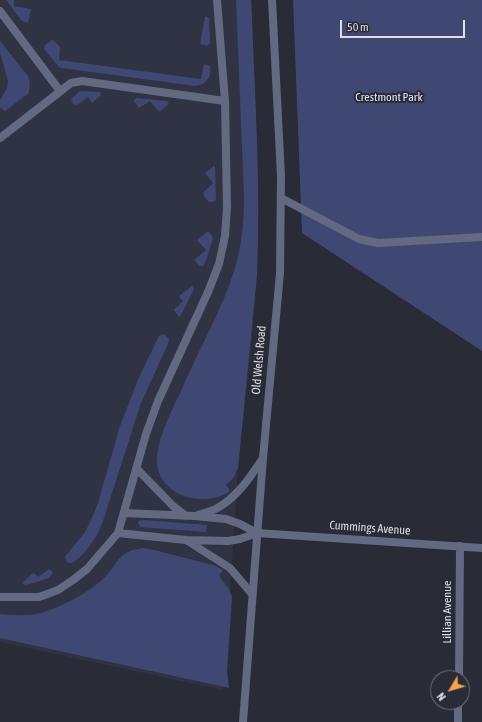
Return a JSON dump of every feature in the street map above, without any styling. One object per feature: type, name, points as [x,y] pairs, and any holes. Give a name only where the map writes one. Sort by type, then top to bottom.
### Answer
[{"type":"street","points":[[0,597],[39,597],[58,590],[87,569],[118,533],[146,434],[158,401],[208,292],[219,264],[225,236],[227,208],[225,101],[218,0]]},
{"type":"street","name":"Old Welsh Road","points":[[243,722],[262,458],[280,273],[281,176],[272,0]]},
{"type":"street","points":[[0,10],[60,91]]},
{"type":"street","points":[[0,138],[71,83],[82,81],[225,101]]},
{"type":"street","points":[[280,198],[359,239],[378,243],[482,237]]},
{"type":"street","points":[[195,516],[218,508],[228,500],[247,482],[262,458]]},
{"type":"street","points":[[137,469],[173,506],[186,516]]},
{"type":"street","points":[[124,513],[226,519],[240,524],[257,533]]},
{"type":"street","points":[[118,533],[186,540],[228,542],[257,533]]},
{"type":"street","name":"Cummings Avenue","points":[[257,533],[482,548]]},
{"type":"street","points":[[186,540],[230,568],[252,594]]},
{"type":"street","name":"Lillian Avenue","points":[[459,670],[460,546]]},
{"type":"street","points":[[458,710],[458,722]]},
{"type":"shaded area","points":[[0,0],[251,0],[258,172],[258,246],[253,329],[238,468],[222,690],[0,642]]},
{"type":"green space","points":[[6,0],[14,0],[14,6],[31,9],[28,23],[21,20]]},
{"type":"green space","points":[[236,0],[251,0],[258,178],[257,275],[238,468],[234,477],[226,485],[230,491],[212,498],[202,499],[183,496],[167,485],[161,477],[157,459],[158,447],[166,423],[230,284],[241,241],[244,196]]},
{"type":"green space","name":"Crestmont Park","points":[[293,0],[482,0],[482,351],[302,233]]},
{"type":"green space","points":[[205,16],[209,18],[210,43],[207,46],[200,44]]},
{"type":"green space","points":[[52,40],[60,47],[59,60],[201,79],[204,64],[210,66],[210,74],[205,82],[195,86],[62,68],[59,67],[44,49],[45,45]]},
{"type":"green space","points":[[0,41],[28,76],[30,82],[29,93],[5,111],[0,108],[0,100],[7,88],[8,81],[0,52]]},
{"type":"green space","points":[[80,91],[100,92],[101,95],[92,103],[88,97],[77,105],[73,104],[71,99]]},
{"type":"green space","points":[[134,99],[167,101],[169,104],[159,112],[150,101],[139,108],[134,101]]},
{"type":"green space","points":[[214,166],[216,199],[213,202],[209,202],[203,193],[213,183],[205,173]]},
{"type":"green space","points":[[208,231],[213,239],[205,263],[203,266],[200,266],[194,260],[206,250],[197,240]]},
{"type":"green space","points":[[192,286],[194,289],[179,317],[174,310],[183,301],[179,296]]},
{"type":"green space","points":[[164,334],[169,339],[168,344],[141,403],[103,521],[96,537],[82,555],[71,563],[67,562],[65,557],[85,532],[98,503],[120,426],[140,375],[159,336]]},
{"type":"green space","points":[[143,520],[207,525],[206,532],[140,527],[138,523],[139,521]]},
{"type":"green space","points":[[143,548],[213,565],[223,570],[219,576],[229,589],[232,597],[227,671],[229,688],[0,638],[0,614],[37,614],[64,604],[83,594],[100,582],[124,554]]},
{"type":"green space","points":[[48,570],[51,570],[53,573],[49,578],[26,585],[22,583],[33,573],[38,577]]}]
